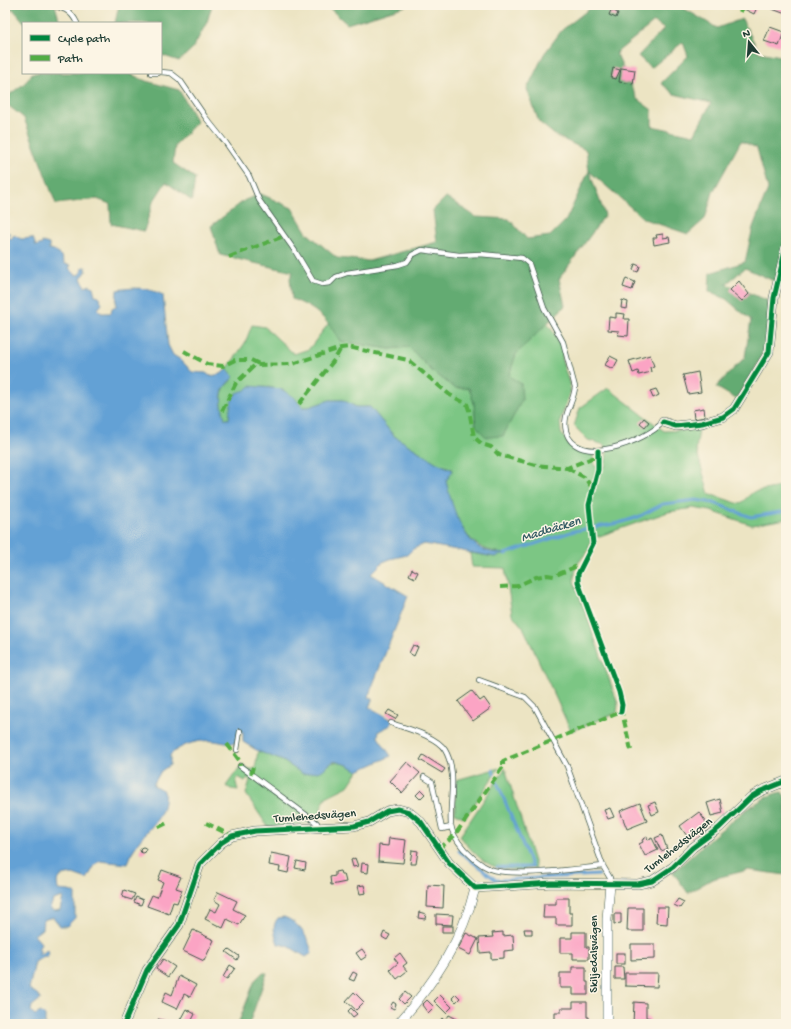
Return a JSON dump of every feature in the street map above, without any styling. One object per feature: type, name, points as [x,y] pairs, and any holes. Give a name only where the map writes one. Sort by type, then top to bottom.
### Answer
[{"type":"street","points":[[663,422],[676,426],[702,424],[723,417],[734,409],[769,352],[774,298],[786,246]]},
{"type":"street","name":"Tumlehedsvägen","points":[[124,1024],[147,970],[179,925],[196,872],[205,858],[221,843],[232,836],[255,831],[354,826],[369,822],[387,811],[398,809],[409,812],[421,822],[449,863],[475,888],[552,883],[626,885],[652,881],[673,867],[692,848],[719,828],[751,797],[761,791],[786,781]]},
{"type":"street","name":"Skiljedalsvägen","points":[[608,1024],[607,920],[610,884]]},
{"type":"street","points":[[398,1024],[444,964],[461,931],[475,888]]},
{"type":"lane","points":[[49,5],[65,9],[71,13],[77,22]]},
{"type":"lane","points":[[162,72],[171,74],[180,80],[206,118],[226,142],[249,176],[259,200],[295,251],[313,281],[322,284],[330,283],[336,277],[347,273],[398,265],[407,262],[412,255],[422,250],[459,256],[480,254],[522,258],[529,264],[544,308],[565,346],[575,387],[565,418],[565,429],[569,439],[584,448],[598,451],[650,434],[663,422]]},
{"type":"lane","points":[[479,680],[525,698],[535,707],[567,766],[603,866],[610,878],[610,884]]},
{"type":"lane","points":[[391,723],[438,742],[445,750],[452,783],[451,827],[460,844],[473,858],[491,869],[524,872],[603,866]]},
{"type":"lane","points":[[237,750],[240,731]]},
{"type":"lane","points":[[240,766],[317,823],[318,827]]},
{"type":"lane","points":[[424,778],[432,782],[442,829],[451,827]]},
{"type":"green space","points":[[5,5],[55,5],[60,22],[24,22],[12,8],[5,21]]},
{"type":"green space","points":[[119,5],[212,5],[207,22],[193,48],[179,61],[162,55],[162,22],[115,22]]},
{"type":"green space","points":[[326,5],[409,5],[347,24]]},
{"type":"green space","points":[[678,5],[717,28],[742,19],[759,52],[786,57],[786,279],[783,285],[745,268],[726,284],[767,300],[768,330],[763,352],[752,374],[736,399],[716,387],[745,357],[751,320],[726,299],[709,291],[710,273],[745,262],[753,227],[768,189],[757,148],[741,141],[713,192],[705,219],[688,234],[644,219],[589,171],[586,150],[556,136],[539,122],[527,89],[544,54],[562,30],[593,6],[631,11]],"holes":[[[654,22],[664,29],[638,56],[651,68],[683,42],[688,56],[661,83],[674,94],[711,103],[694,135],[652,126],[652,110],[637,99],[616,53]]]},
{"type":"green space","points":[[32,74],[130,74],[146,81],[179,90],[197,122],[175,145],[173,163],[195,178],[192,201],[166,182],[153,202],[144,231],[111,224],[110,204],[97,199],[56,204],[24,118],[5,103],[5,99],[24,84]]},
{"type":"green space","points":[[589,171],[605,215],[559,279],[565,306],[516,354],[509,376],[521,384],[522,400],[503,436],[486,437],[476,426],[474,403],[469,388],[455,388],[432,371],[409,347],[390,349],[340,341],[330,326],[320,315],[292,299],[290,278],[293,272],[220,255],[211,226],[245,200],[261,194],[292,208],[307,233],[337,258],[369,261],[437,242],[433,210],[446,197],[476,217],[509,219],[527,239],[550,236],[566,220]]},
{"type":"green space","points":[[329,323],[340,341],[390,349],[409,347],[432,371],[455,388],[469,388],[474,403],[476,426],[508,376],[516,354],[547,323],[559,340],[563,352],[562,361],[570,386],[569,395],[560,421],[561,433],[570,446],[593,455],[594,466],[605,467],[607,453],[605,445],[588,440],[574,426],[580,408],[608,388],[664,431],[699,430],[696,449],[709,494],[740,504],[753,492],[786,486],[786,519],[752,525],[711,511],[693,508],[668,512],[591,539],[589,549],[576,566],[574,581],[618,704],[617,713],[571,731],[524,629],[512,614],[505,568],[472,567],[470,553],[495,557],[498,552],[486,549],[476,544],[461,526],[452,503],[446,481],[453,469],[437,463],[394,436],[370,407],[356,407],[343,400],[330,400],[309,407],[302,407],[275,388],[250,386],[247,391],[236,394],[229,419],[225,419],[222,409],[222,394],[224,389],[231,381],[231,372],[227,369],[245,343],[252,325],[265,327],[294,354],[309,349]]},
{"type":"green space","points":[[258,751],[283,761],[303,774],[324,764],[336,762],[343,763],[358,771],[348,786],[326,797],[321,807],[322,814],[319,822],[268,827],[246,794],[250,780],[248,778],[245,781],[238,777],[236,783],[238,790],[231,789],[226,786],[242,764],[249,769],[255,769]]},
{"type":"green space","points":[[499,768],[465,818],[455,813],[456,780]]},
{"type":"green space","points":[[505,768],[536,868],[511,870],[492,866],[476,854],[460,836]]},
{"type":"green space","points":[[782,792],[786,798],[786,875],[748,870],[712,879],[688,893],[673,872],[742,813],[770,795]]},
{"type":"green space","points":[[262,973],[267,973],[249,1024],[238,1024],[255,980]]},
{"type":"water","points":[[5,233],[11,233],[8,238],[11,239],[14,235],[21,239],[33,238],[36,246],[42,244],[42,242],[49,244],[49,249],[54,250],[63,258],[65,264],[71,265],[69,268],[76,275],[80,274],[83,267],[86,267],[86,272],[81,278],[85,287],[90,285],[93,287],[95,295],[99,296],[102,304],[98,309],[101,313],[111,313],[112,308],[116,306],[117,290],[141,288],[152,290],[163,295],[168,345],[173,355],[181,360],[192,372],[206,373],[210,376],[221,374],[227,369],[234,377],[222,392],[225,419],[229,419],[234,396],[250,386],[281,389],[294,397],[302,407],[309,407],[330,400],[343,400],[356,407],[370,407],[394,436],[437,463],[453,470],[446,481],[451,500],[464,531],[478,547],[489,552],[505,554],[495,557],[424,544],[413,549],[407,555],[383,562],[371,574],[408,596],[368,697],[373,699],[369,707],[392,720],[391,725],[379,731],[378,737],[391,756],[358,771],[348,765],[334,761],[321,771],[303,774],[283,761],[258,751],[243,742],[243,732],[238,732],[236,743],[214,741],[194,742],[181,747],[170,755],[170,765],[161,771],[153,785],[164,791],[163,808],[156,822],[135,848],[128,864],[100,861],[95,865],[87,879],[73,874],[61,876],[57,882],[58,890],[75,893],[75,918],[67,926],[60,926],[53,917],[43,920],[42,929],[34,935],[41,943],[38,950],[41,950],[38,955],[47,950],[49,953],[47,957],[44,956],[35,962],[29,989],[37,994],[41,999],[32,1006],[31,1011],[35,1015],[41,1012],[45,1016],[45,1024],[5,1024]],"holes":[[[63,897],[60,910],[54,911],[50,909],[53,900]]]},
{"type":"water","points":[[284,917],[299,927],[306,936],[312,953],[306,957],[288,946],[278,944],[274,927],[278,918]]},
{"type":"building","points":[[746,5],[758,5],[754,14],[744,9]]},
{"type":"building","points":[[761,5],[786,5],[786,14]]},
{"type":"building","points":[[611,10],[618,13],[616,18],[609,15]]},
{"type":"building","points":[[770,27],[784,32],[779,46],[764,41]]},
{"type":"building","points":[[613,68],[620,70],[616,79],[611,78]]},
{"type":"building","points":[[621,68],[635,70],[633,84],[619,82]]},
{"type":"building","points":[[663,234],[663,238],[669,237],[670,242],[654,245],[653,238],[657,238],[656,235]]},
{"type":"building","points":[[635,264],[640,266],[638,272],[633,270]]},
{"type":"building","points":[[626,278],[635,282],[632,290],[623,287]]},
{"type":"building","points":[[739,281],[749,294],[742,301],[730,290]]},
{"type":"building","points":[[622,300],[628,302],[627,309],[621,308]]},
{"type":"building","points":[[616,313],[625,314],[624,319],[629,319],[628,336],[618,335],[619,331],[608,330],[609,317],[616,318]]},
{"type":"building","points":[[650,355],[654,366],[650,367],[651,372],[639,375],[638,371],[633,373],[629,361]]},
{"type":"building","points":[[610,356],[618,360],[613,369],[605,365]]},
{"type":"building","points":[[698,372],[701,392],[688,394],[683,375]]},
{"type":"building","points":[[656,389],[659,395],[653,398],[650,391]]},
{"type":"building","points":[[704,408],[705,417],[694,419],[693,410]]},
{"type":"building","points":[[644,418],[649,422],[645,427],[640,423]]},
{"type":"building","points":[[412,569],[418,572],[415,578],[409,575]]},
{"type":"building","points":[[413,645],[418,647],[414,656],[409,653]]},
{"type":"building","points":[[472,691],[480,701],[484,698],[491,708],[473,721],[458,701]]},
{"type":"building","points":[[389,710],[398,715],[395,719],[386,714]]},
{"type":"building","points":[[423,755],[445,769],[442,773],[420,760]]},
{"type":"building","points":[[407,762],[420,773],[402,793],[390,781]]},
{"type":"building","points":[[421,790],[425,794],[420,799],[416,795]]},
{"type":"building","points":[[720,799],[723,813],[711,816],[707,803]]},
{"type":"building","points":[[655,802],[659,812],[652,815],[648,805]]},
{"type":"building","points":[[640,803],[647,821],[627,829],[620,811]]},
{"type":"building","points":[[610,808],[614,817],[608,819],[604,810]]},
{"type":"building","points":[[699,812],[708,825],[689,839],[680,826]]},
{"type":"building","points":[[662,835],[667,849],[661,851],[655,838]]},
{"type":"building","points":[[647,837],[648,840],[652,838],[658,850],[645,856],[639,844]]},
{"type":"building","points":[[389,838],[406,840],[403,863],[378,861],[379,845],[388,846]]},
{"type":"building","points":[[143,847],[146,850],[143,853],[140,850]]},
{"type":"building","points":[[412,850],[418,851],[416,864],[410,864]]},
{"type":"building","points":[[271,853],[291,857],[288,873],[279,871],[280,867],[269,865]]},
{"type":"building","points":[[355,858],[358,866],[353,867],[351,860]]},
{"type":"building","points":[[297,861],[306,863],[305,870],[295,868]]},
{"type":"building","points":[[362,863],[369,864],[368,873],[361,872]]},
{"type":"building","points":[[162,870],[181,877],[176,888],[182,890],[177,903],[173,902],[169,914],[147,906],[152,895],[157,897],[163,882],[158,880]]},
{"type":"building","points":[[340,871],[341,874],[344,874],[346,882],[331,885],[330,877],[335,876],[335,872]]},
{"type":"building","points":[[364,885],[366,893],[360,894],[358,886]]},
{"type":"building","points":[[428,885],[444,886],[443,908],[427,907]]},
{"type":"building","points":[[124,890],[135,894],[132,900],[122,897]]},
{"type":"building","points":[[218,892],[237,901],[233,909],[245,915],[239,925],[227,919],[223,928],[205,919],[210,909],[216,912],[220,904],[214,900]]},
{"type":"building","points":[[136,897],[143,900],[141,905],[134,902]]},
{"type":"building","points":[[556,898],[569,898],[569,913],[572,913],[572,925],[556,925],[556,918],[543,918],[544,904],[556,904]]},
{"type":"building","points":[[678,899],[684,902],[680,908],[674,905]]},
{"type":"building","points":[[657,907],[668,907],[667,924],[656,923]]},
{"type":"building","points":[[628,908],[643,908],[643,931],[627,931]]},
{"type":"building","points":[[419,912],[426,914],[425,919],[418,918]]},
{"type":"building","points":[[436,914],[453,915],[452,925],[436,924]]},
{"type":"building","points":[[614,914],[621,914],[621,923],[614,924]]},
{"type":"building","points":[[442,926],[453,926],[453,932],[442,932]]},
{"type":"building","points":[[524,929],[532,929],[532,934],[525,934]]},
{"type":"building","points":[[193,930],[214,940],[204,961],[183,951]]},
{"type":"building","points":[[384,932],[390,935],[387,940],[382,937]]},
{"type":"building","points":[[503,932],[503,936],[513,935],[514,950],[504,951],[504,958],[491,959],[491,952],[480,953],[479,938],[493,937],[492,933]]},
{"type":"building","points":[[572,932],[586,932],[586,947],[589,947],[589,959],[573,959],[573,953],[560,953],[560,938],[572,938]]},
{"type":"building","points":[[466,933],[478,939],[470,955],[458,949]]},
{"type":"building","points":[[631,944],[655,944],[655,959],[631,960]]},
{"type":"building","points":[[229,949],[239,956],[237,960],[226,952]]},
{"type":"building","points":[[362,949],[367,956],[361,960],[356,953]]},
{"type":"building","points":[[400,953],[407,963],[403,966],[407,971],[397,979],[390,970],[398,963],[394,958]]},
{"type":"building","points":[[616,953],[625,953],[625,964],[616,964]]},
{"type":"building","points":[[163,959],[175,967],[168,977],[156,969]]},
{"type":"building","points":[[230,965],[235,968],[227,979],[223,977]]},
{"type":"building","points":[[572,967],[586,967],[588,995],[573,995],[573,988],[560,988],[560,973],[572,973]]},
{"type":"building","points":[[615,967],[623,967],[624,979],[615,979]]},
{"type":"building","points":[[353,972],[357,974],[354,981],[349,979]]},
{"type":"building","points":[[625,973],[658,973],[657,987],[625,986]]},
{"type":"building","points":[[179,976],[196,985],[190,997],[184,994],[177,1009],[162,1002],[166,992],[172,995]]},
{"type":"building","points":[[354,992],[364,1002],[356,1010],[346,1001]]},
{"type":"building","points":[[405,992],[411,997],[404,1004],[399,999]]},
{"type":"building","points":[[456,994],[460,998],[456,1002],[452,998]]},
{"type":"building","points":[[440,995],[452,1007],[446,1013],[434,1001]]},
{"type":"building","points":[[427,1000],[434,1007],[428,1013],[422,1005]]},
{"type":"building","points":[[393,1002],[396,1004],[394,1009],[390,1007]]},
{"type":"building","points":[[573,1002],[587,1002],[587,1017],[589,1017],[589,1024],[561,1024],[561,1021],[555,1021],[555,1012],[561,1012],[561,1008],[573,1008]]},
{"type":"building","points":[[634,1002],[646,1003],[646,1017],[650,1018],[650,1024],[633,1024]]},
{"type":"building","points":[[351,1008],[357,1014],[353,1017],[348,1011]]},
{"type":"building","points":[[186,1009],[195,1014],[190,1024],[180,1020]]},
{"type":"building","points":[[449,1015],[463,1024],[438,1024],[442,1018],[445,1021]]},
{"type":"building","points":[[158,1019],[174,1023],[174,1024],[158,1024]]},
{"type":"waterway","name":"Madbäcken","points":[[505,554],[574,531],[619,523],[638,517],[663,504],[696,500],[714,503],[751,517],[786,511]]},
{"type":"waterway","points":[[493,770],[494,774]]},
{"type":"waterway","points":[[497,782],[532,867],[497,867]]},
{"type":"waterway","points":[[459,851],[496,880],[599,875]]},
{"type":"marked path","points":[[740,12],[743,5]]},
{"type":"marked path","points":[[229,257],[284,236]]},
{"type":"marked path","points":[[222,411],[236,383],[255,365],[292,364],[348,347],[408,360],[450,395],[467,404],[474,437],[482,444],[491,447],[499,455],[536,465],[567,468],[592,458],[598,458]]},
{"type":"marked path","points":[[299,404],[335,359],[341,348]]},
{"type":"marked path","points":[[184,351],[207,364],[223,366],[235,360],[251,360],[259,364]]},
{"type":"marked path","points":[[567,468],[584,477],[593,489]]},
{"type":"marked path","points":[[500,587],[517,586],[536,577],[547,575],[554,576],[577,566],[581,567]]},
{"type":"marked path","points":[[621,708],[631,750]]},
{"type":"marked path","points":[[503,765],[503,761],[621,712]]},
{"type":"marked path","points":[[227,744],[239,760],[240,766]]},
{"type":"marked path","points":[[439,849],[454,836],[505,764]]},
{"type":"marked path","points":[[251,774],[253,767]]},
{"type":"marked path","points":[[159,827],[167,823]]},
{"type":"marked path","points":[[206,823],[232,836]]},
{"type":"cycle path","points":[[663,422],[676,426],[702,423],[723,417],[734,409],[769,352],[774,298],[786,247]]},
{"type":"cycle path","points":[[598,451],[598,470],[589,505],[593,544],[578,574],[578,582],[619,692],[622,705],[621,712]]},
{"type":"cycle path","points":[[124,1024],[147,970],[179,925],[200,864],[221,843],[232,836],[255,831],[354,826],[369,822],[387,811],[398,809],[409,812],[421,822],[449,863],[475,888],[552,883],[638,884],[652,881],[673,867],[692,848],[719,828],[751,797],[761,791],[786,781]]}]
